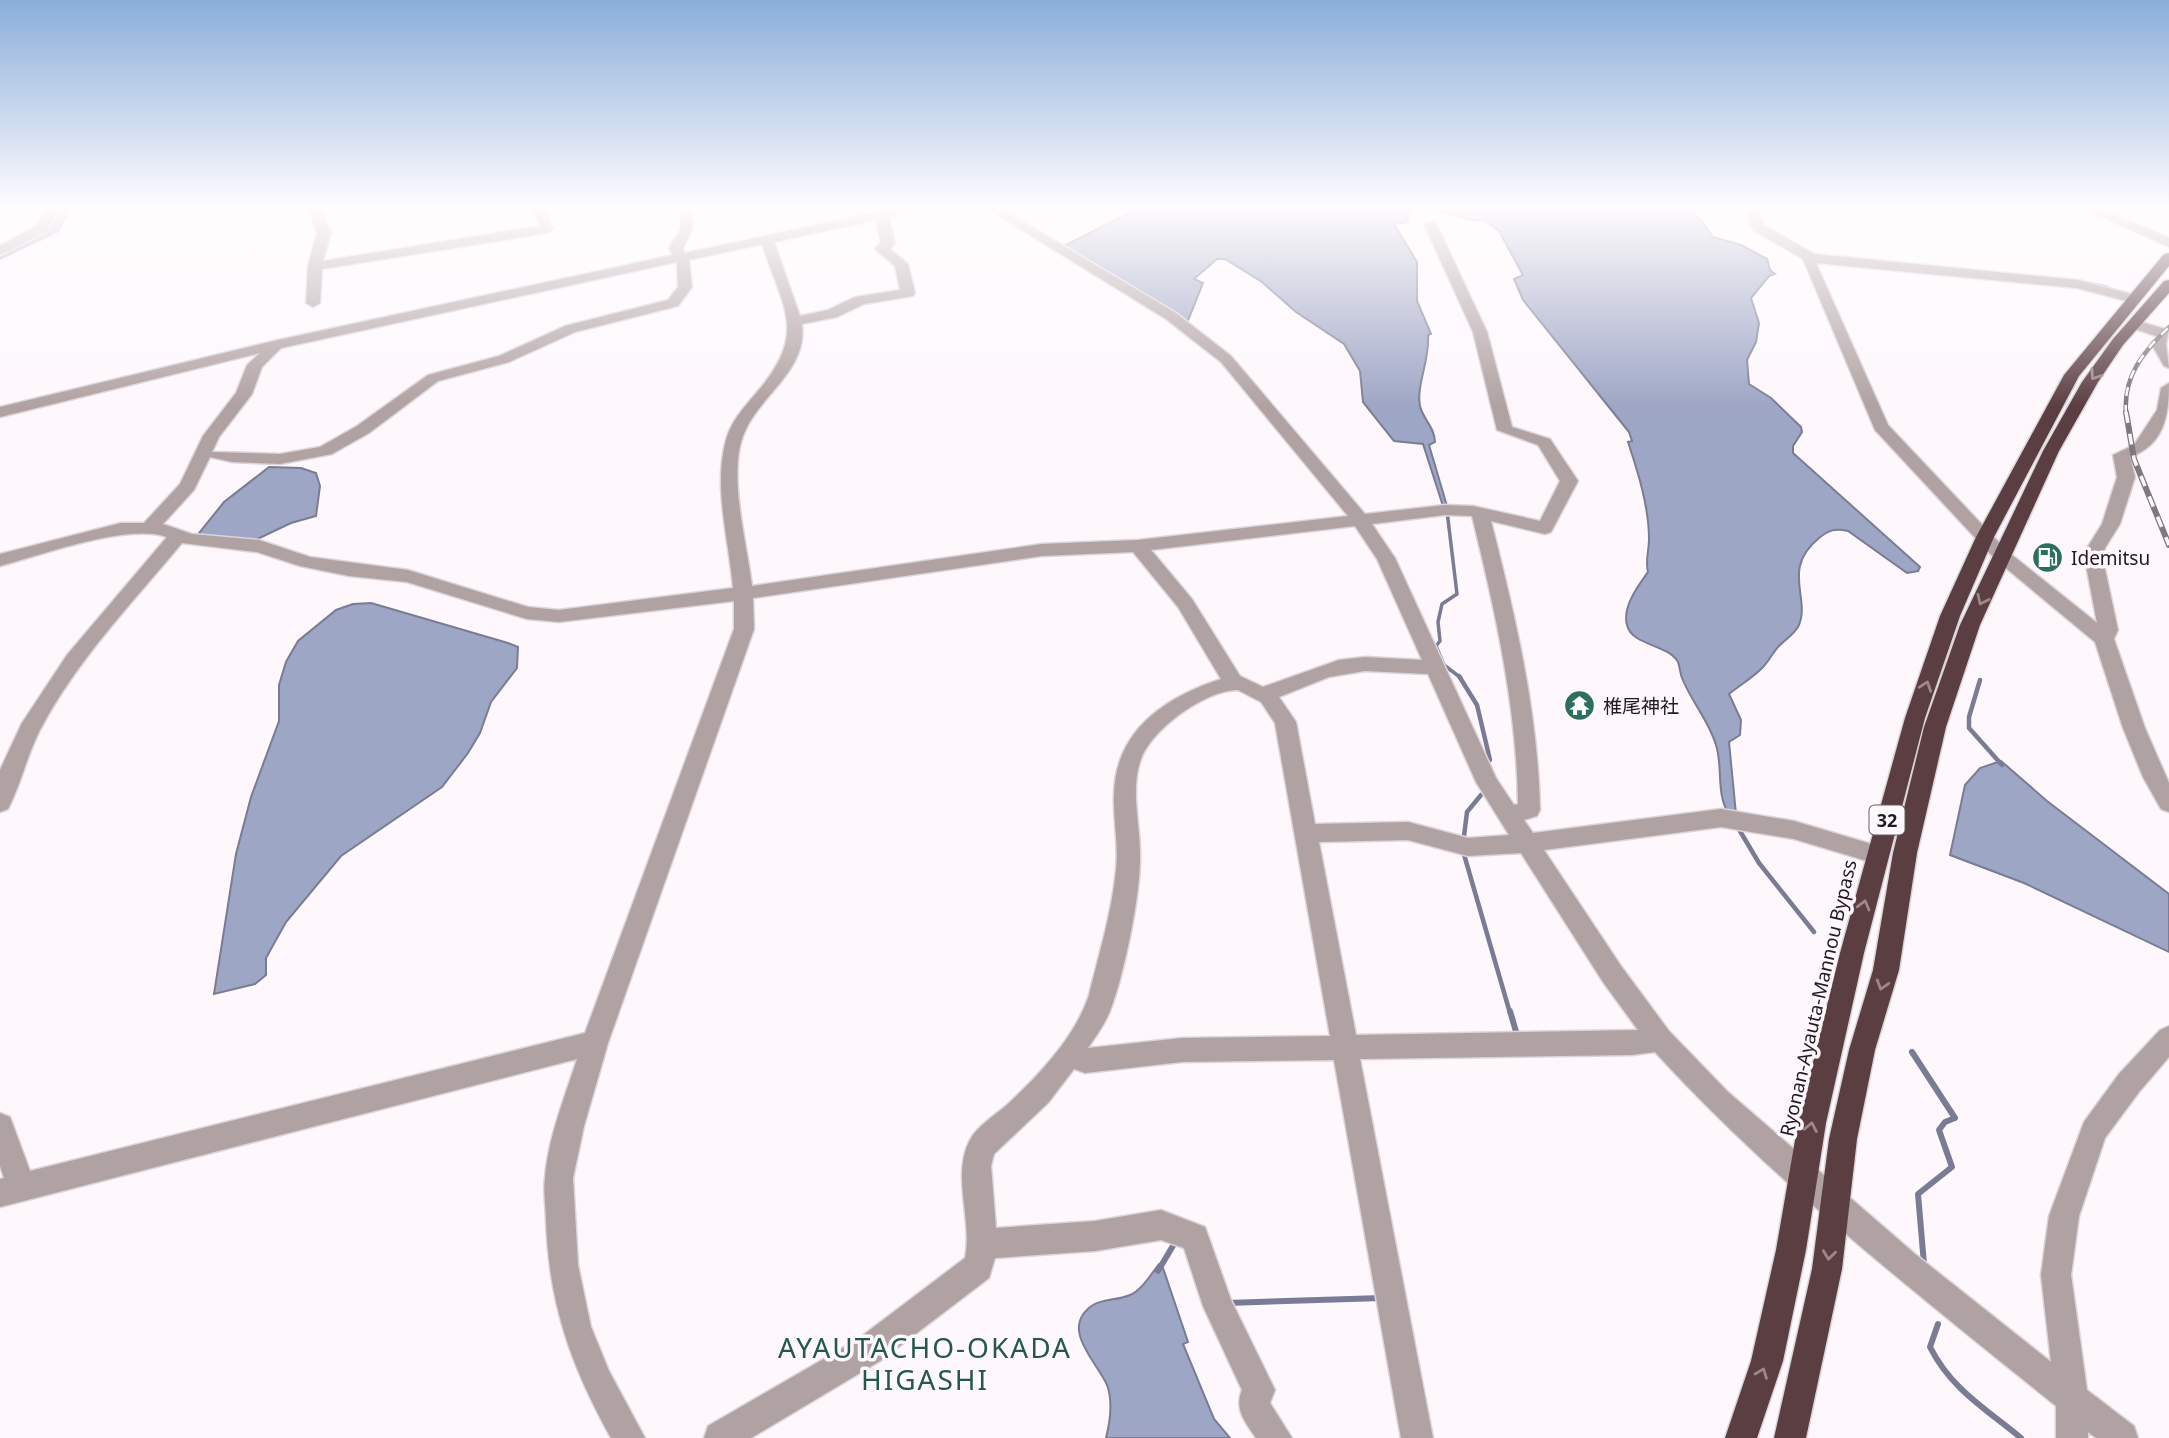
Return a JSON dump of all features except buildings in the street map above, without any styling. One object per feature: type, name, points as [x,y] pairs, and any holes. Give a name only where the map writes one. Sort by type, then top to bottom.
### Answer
[{"type":"highway","name":"Ryonan-Ayauta-Mannou Bypass","points":[[1741,1438],[1767,1361],[1791,1250],[1812,1124],[1877,855],[1915,718],[1950,616],[1985,537],[2072,375],[2156,273]]},
{"type":"highway","name":"32","points":[[1790,1438],[1827,1269],[1843,1139],[1862,1050],[1886,970],[1905,853],[1934,727],[1970,625],[2051,451],[2090,382],[2134,324],[2169,284]]},
{"type":"street","points":[[313,303],[315,273]]},
{"type":"street","points":[[0,412],[278,344],[646,273]]},
{"type":"street","points":[[217,456],[278,458],[321,452],[341,444],[446,372],[504,359],[570,329],[673,303],[685,287],[684,273]]},
{"type":"street","points":[[629,1438],[597,1381],[576,1327],[563,1265],[559,1178],[570,1126],[595,1043],[744,629],[746,593],[733,517],[731,450],[736,430],[744,416],[776,379],[791,354],[796,337],[795,321],[778,273]]},
{"type":"street","points":[[795,321],[832,314],[860,300],[908,293],[903,273]]},
{"type":"street","points":[[1097,273],[1204,339],[1226,359],[1359,518],[1397,579],[1487,782],[1635,1008],[1660,1039],[1718,1101],[1904,1265],[2122,1438]]},
{"type":"street","points":[[0,560],[29,555],[99,534],[150,527],[179,535],[241,542],[307,562],[408,576],[527,613],[572,615],[1042,550],[1138,546],[1359,518],[1447,510],[1473,511],[1545,528],[1569,481],[1544,442],[1505,430],[1480,332],[1453,273]]},
{"type":"street","points":[[1814,273],[1881,428],[2001,555],[2104,639],[2134,728],[2169,803]]},
{"type":"street","points":[[1966,273],[2078,284],[2134,299]]},
{"type":"street","points":[[2134,324],[2169,336]]},
{"type":"street","points":[[2169,336],[2158,343],[2169,363]]},
{"type":"street","points":[[150,527],[188,485],[211,436],[244,394],[255,365],[278,344]]},
{"type":"street","points":[[2104,639],[2108,630],[2094,560],[2096,548],[2111,524],[2126,477],[2121,455],[2140,448],[2165,410],[2169,388]]},
{"type":"street","points":[[1481,515],[1501,597],[1528,757],[1529,810],[1508,815]]},
{"type":"street","points":[[0,803],[6,780],[24,742],[58,683],[179,535]]},
{"type":"street","points":[[1138,546],[1185,603],[1233,681]]},
{"type":"street","points":[[720,1438],[869,1350],[978,1267],[983,1244],[977,1166],[981,1147],[1038,1094],[1070,1054],[1097,1011],[1128,868],[1125,778],[1130,759],[1158,717],[1187,699],[1233,681],[1242,681],[1259,695],[1325,669],[1362,664],[1409,669],[1435,667]]},
{"type":"street","points":[[1266,694],[1285,722],[1417,1438]]},
{"type":"street","points":[[1307,833],[1408,831],[1468,847],[1734,819],[1794,830],[1877,855]]},
{"type":"street","points":[[2072,1438],[2072,1399],[2056,1275],[2064,1216],[2094,1131],[2129,1083],[2169,1038]]},
{"type":"street","points":[[1070,1054],[1085,1061],[1182,1050],[1632,1043],[1660,1039]]},
{"type":"street","points":[[0,1126],[11,1191],[456,1076],[595,1043]]},
{"type":"street","points":[[983,1244],[1095,1236],[1161,1225],[1195,1237],[1217,1304],[1259,1390],[1254,1400],[1255,1409],[1276,1438]]},
{"type":"water","points":[[1107,273],[1201,273],[1194,279],[1203,283],[1187,323]]},
{"type":"water","points":[[1248,273],[1417,273],[1417,301],[1431,334],[1428,335],[1420,406],[1434,437],[1435,442],[1429,445],[1447,506],[1443,506],[1423,444],[1394,441],[1363,402],[1360,371],[1344,344],[1296,312]]},
{"type":"water","points":[[1522,273],[1774,273],[1751,298],[1759,323],[1756,342],[1747,360],[1749,384],[1771,398],[1801,427],[1802,432],[1793,446],[1793,453],[1920,567],[1918,571],[1907,573],[1843,530],[1826,533],[1807,550],[1799,573],[1802,606],[1798,627],[1759,671],[1729,694],[1741,720],[1740,735],[1729,742],[1736,814],[1728,813],[1724,805],[1716,745],[1681,676],[1678,662],[1667,652],[1636,637],[1627,625],[1629,604],[1648,572],[1649,539],[1645,502],[1628,442],[1632,441],[1629,432],[1523,300],[1514,279],[1523,275]]},
{"type":"water","points":[[269,467],[301,468],[316,473],[320,486],[316,516],[291,523],[253,541],[195,538],[224,502]]},
{"type":"water","points":[[371,603],[518,647],[517,668],[491,702],[480,733],[468,753],[442,787],[341,856],[286,922],[266,958],[266,975],[255,984],[214,994],[236,854],[251,797],[279,721],[279,685],[286,662],[298,641],[336,610],[353,604]]},
{"type":"water","points":[[2001,761],[2047,801],[2169,894],[2169,952],[2024,883],[1950,855],[1965,785],[1980,768]]},
{"type":"water","points":[[1159,1264],[1163,1268],[1188,1342],[1183,1344],[1214,1419],[1230,1438],[1106,1438],[1110,1412],[1109,1391],[1084,1345],[1079,1324],[1083,1314],[1093,1305],[1134,1293]]},
{"type":"waterway","points":[[2081,281],[2108,287]]},
{"type":"waterway","points":[[1447,511],[1457,594],[1442,604],[1438,622],[1440,641],[1436,646],[1444,665],[1460,677]]},
{"type":"waterway","points":[[1460,677],[1477,705],[1490,760]]},
{"type":"waterway","points":[[1980,680],[1969,717],[1969,728],[2002,765]]},
{"type":"waterway","points":[[1464,836],[1467,812],[1481,795]]},
{"type":"waterway","points":[[1737,826],[1759,863],[1814,932]]},
{"type":"waterway","points":[[1463,851],[1510,1013]]},
{"type":"waterway","points":[[1510,1011],[1517,1035]]},
{"type":"waterway","points":[[1912,1052],[1955,1118],[1945,1122],[1939,1130],[1952,1167],[1918,1194],[1924,1264]]},
{"type":"waterway","points":[[1158,1271],[1177,1239]]},
{"type":"waterway","points":[[1227,1303],[1382,1298]]},
{"type":"waterway","points":[[1938,1324],[1930,1347],[1948,1375],[1970,1397],[2021,1438]]},
{"type":"railway","points":[[2126,412],[2131,376],[2143,355],[2169,327]]},
{"type":"railway","points":[[2126,412],[2134,459],[2169,545]]},
{"type":"place","name":"Idemitsu","points":[[2048,558]]},
{"type":"place","name":"椎尾神社","points":[[1580,706]]},
{"type":"district","name":"AYAUTACHO-OKADA HIGASHI","points":[[925,1363]]}]
